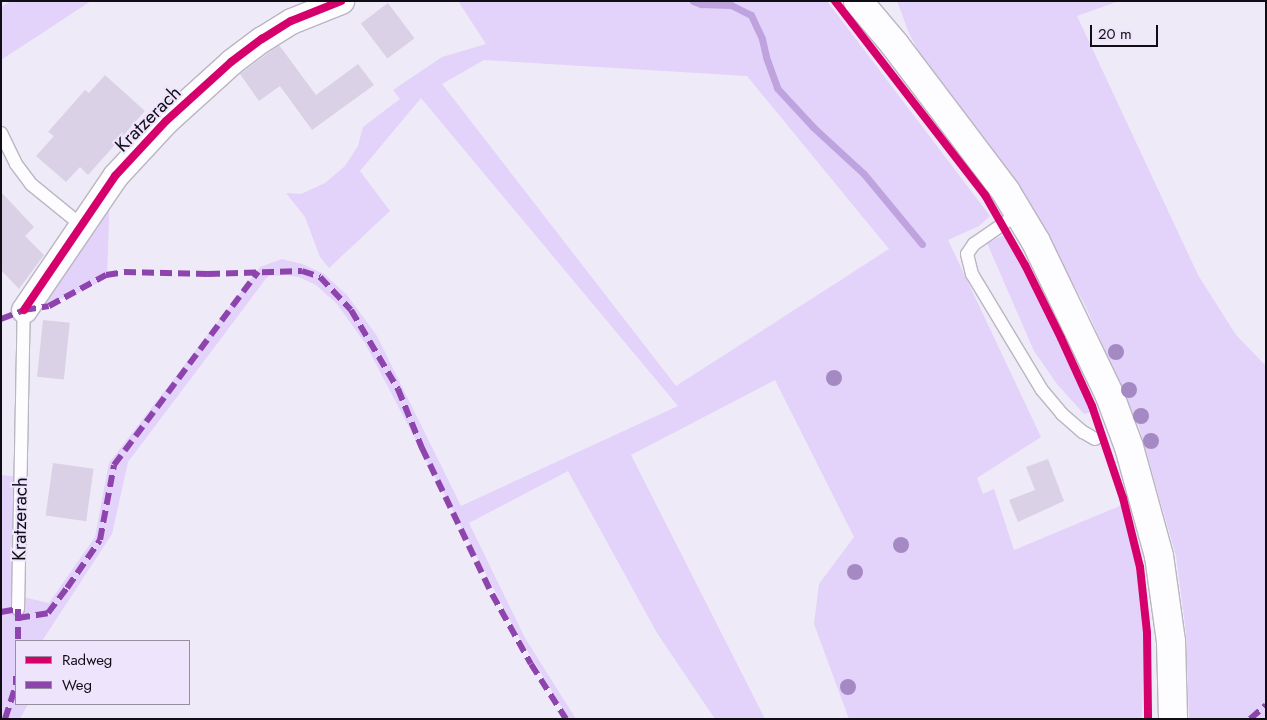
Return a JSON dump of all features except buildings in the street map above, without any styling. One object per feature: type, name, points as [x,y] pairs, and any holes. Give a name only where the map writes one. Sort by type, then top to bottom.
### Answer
[{"type":"main road","points":[[858,1],[895,45],[923,85],[989,167],[1019,213],[1036,242],[1110,396],[1130,447],[1147,506],[1166,597],[1171,641],[1173,719]]},
{"type":"main road","points":[[886,1],[895,45]]},
{"type":"street","name":"Kratzerach","points":[[24,310],[80,224],[115,176],[160,128],[231,62],[262,39],[291,22],[341,1]]},
{"type":"lane","points":[[1,133],[16,164],[32,185],[80,224]]},
{"type":"lane","points":[[1019,213],[974,244],[967,254],[972,274],[1042,390],[1062,414],[1083,432],[1095,439]]},
{"type":"lane","name":"Kratzerach","points":[[18,609],[24,310]]},
{"type":"shaded area","points":[[11,1],[91,1],[1,60],[1,7]]},
{"type":"shaded area","points":[[458,1],[827,1],[990,216],[979,226],[948,240],[1041,437],[977,478],[983,494],[994,489],[1014,550],[1122,505],[1136,562],[1144,631],[1142,719],[849,719],[814,624],[819,584],[854,537],[775,380],[631,455],[765,719],[715,719],[657,633],[568,471],[469,523],[525,638],[576,719],[569,719],[519,637],[365,343],[337,304],[316,285],[299,277],[286,275],[268,276],[128,462],[112,534],[43,640],[15,640],[15,705],[27,705],[20,719],[1,719],[1,475],[21,477],[18,596],[49,603],[95,537],[109,463],[260,267],[282,259],[302,264],[324,274],[347,295],[377,336],[461,506],[678,406],[421,98],[360,171],[390,211],[329,268],[320,257],[305,217],[286,193],[301,194],[325,183],[345,166],[358,146],[363,127],[400,99],[393,90],[442,57],[486,44]],"holes":[[[484,60],[747,76],[889,249],[676,386],[442,84]]]},
{"type":"shaded area","points":[[897,1],[1119,1],[1077,16],[1198,275],[1236,335],[1266,366],[1266,719],[1189,719],[1186,633],[1176,556],[1139,427],[1084,303],[1000,160],[923,60],[909,33]]},
{"type":"shaded area","points":[[110,191],[107,278],[76,294],[35,307]]},
{"type":"shaded area","points":[[1004,235],[1049,319],[1091,412],[1084,414],[1057,384],[1034,351],[987,243]]},
{"type":"waterway","points":[[693,1],[701,4],[731,5],[751,15],[762,39],[777,88],[813,127],[864,174],[922,244]]},
{"type":"marked path","points":[[1,319],[24,310],[49,306],[106,275],[124,272],[208,274],[302,271],[320,277],[351,310],[398,389],[422,448],[492,594],[531,664],[566,719]]},
{"type":"marked path","points":[[18,618],[48,613],[67,588],[100,540],[114,465],[258,272]]},
{"type":"marked path","points":[[1,612],[18,609],[18,640]]},
{"type":"marked path","points":[[5,719],[15,688]]},
{"type":"marked path","points":[[1250,719],[1266,705]]},
{"type":"cycle path","points":[[24,310],[115,176],[166,121],[231,62],[262,39],[291,21],[341,1]]},
{"type":"cycle path","points":[[835,1],[985,195],[1025,265],[1092,406],[1123,498],[1140,567],[1147,633],[1148,719]]}]
